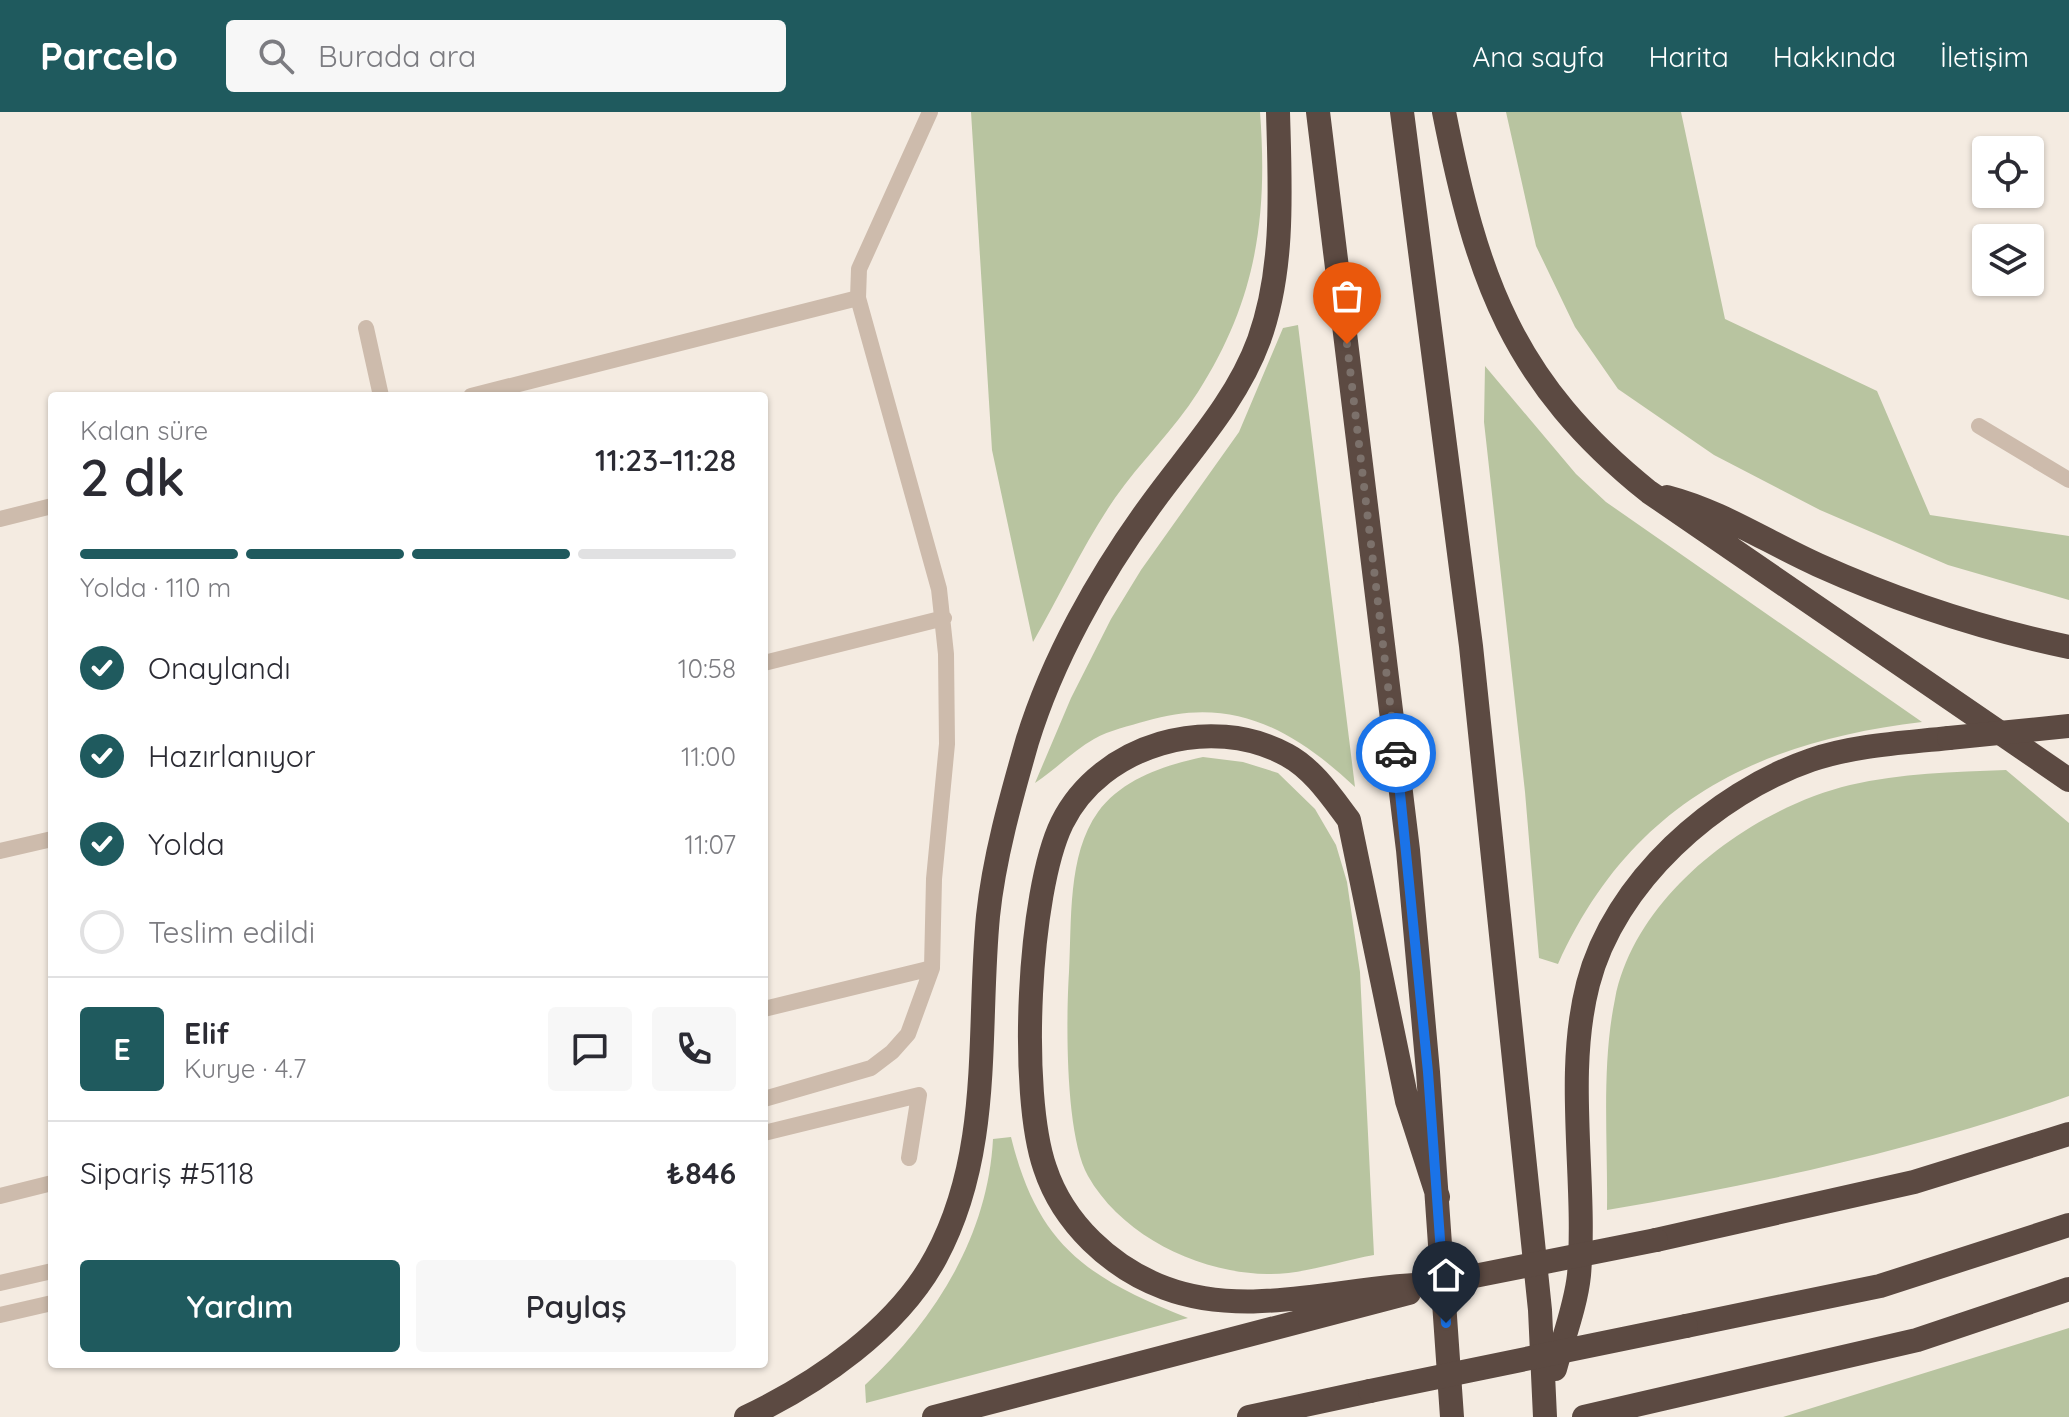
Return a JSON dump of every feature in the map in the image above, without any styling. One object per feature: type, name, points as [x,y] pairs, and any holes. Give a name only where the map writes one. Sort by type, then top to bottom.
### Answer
[{"type":"highway","points":[[746,1417],[801,1387],[884,1322],[905,1301],[935,1259],[955,1217],[969,1170],[979,1108],[989,911],[1028,739],[1052,677],[1099,586],[1149,507],[1232,395],[1259,339],[1278,241],[1278,112]]},
{"type":"highway","points":[[1318,112],[1408,850],[1438,1197],[1452,1417]]},
{"type":"highway","points":[[1402,112],[1471,646],[1540,1310],[1545,1413]]},
{"type":"highway","points":[[1444,112],[1475,248],[1500,312],[1553,400],[1609,460],[1649,492],[2069,780]]},
{"type":"highway","points":[[1649,492],[1701,506],[1819,566],[1908,601],[2007,634],[2069,647]]},
{"type":"highway","points":[[1545,1413],[1579,1277],[1579,1057],[1588,984],[1608,933],[1665,853],[1711,812],[1762,781],[1813,760],[1865,747],[2069,726]]},
{"type":"highway","points":[[1434,1284],[1388,1285],[1268,1300],[1215,1300],[1166,1289],[1126,1270],[1095,1246],[1066,1209],[1045,1169],[1035,1126],[1032,1017],[1036,943],[1044,880],[1063,820],[1087,789],[1109,768],[1139,749],[1173,740],[1212,736],[1249,741],[1286,754],[1328,791],[1349,820],[1407,1101],[1438,1197]]},
{"type":"highway","points":[[934,1417],[1219,1340],[1375,1304],[1434,1284],[1656,1240],[1914,1182],[2069,1134]]},
{"type":"highway","points":[[1249,1417],[1880,1286],[2010,1247],[2069,1225]]},
{"type":"highway","points":[[1584,1417],[1917,1340],[2069,1289]]},
{"type":"lane","points":[[768,1098],[871,1068],[892,1052],[908,1034],[932,968],[934,879],[947,744],[944,618],[939,589],[858,298],[859,269],[930,112]]},
{"type":"lane","points":[[487,392],[858,298]]},
{"type":"lane","points":[[366,328],[380,392]]},
{"type":"lane","points":[[1979,426],[2069,480]]},
{"type":"lane","points":[[0,519],[48,507]]},
{"type":"lane","points":[[768,662],[944,618]]},
{"type":"lane","points":[[0,851],[48,840]]},
{"type":"lane","points":[[768,1008],[932,968]]},
{"type":"lane","points":[[768,1132],[919,1095],[909,1158]]},
{"type":"lane","points":[[0,1196],[48,1184]]},
{"type":"lane","points":[[0,1283],[48,1272]]},
{"type":"lane","points":[[0,1315],[48,1304]]},
{"type":"green space","points":[[971,112],[1260,112],[1262,188],[1259,223],[1254,258],[1233,325],[1218,358],[1189,406],[1104,515],[1033,642],[992,450]]},
{"type":"green space","points":[[1506,112],[1681,112],[1725,319],[1877,391],[1930,515],[2069,536],[2069,600],[1948,565],[1820,510],[1714,455],[1618,389],[1575,327],[1536,246]]},
{"type":"green space","points":[[1298,325],[1355,787],[1332,766],[1284,734],[1260,722],[1206,712],[1177,714],[1106,733],[1086,744],[1035,783],[1071,698],[1111,619],[1141,570],[1239,432],[1283,328]]},
{"type":"green space","points":[[1485,366],[1576,474],[1606,502],[1922,722],[1804,746],[1752,765],[1704,791],[1661,823],[1622,862],[1587,909],[1558,964],[1539,958],[1525,792],[1484,422]]},
{"type":"green space","points":[[1203,757],[1243,762],[1278,773],[1315,809],[1336,845],[1347,882],[1360,972],[1374,1255],[1280,1274],[1215,1267],[1165,1247],[1121,1216],[1088,1176],[1080,1157],[1071,1106],[1067,1019],[1071,911],[1081,848],[1098,812],[1119,791],[1159,769]]},
{"type":"green space","points":[[2006,770],[2069,823],[2069,1096],[1841,1163],[1607,1210],[1607,1077],[1615,999],[1627,961],[1646,925],[1672,891],[1737,836],[1774,814],[1812,797],[1850,785],[1889,778]]},
{"type":"green space","points":[[1011,1137],[1022,1175],[1036,1206],[1072,1254],[1122,1288],[1188,1318],[866,1403],[865,1385],[914,1333],[935,1304],[969,1242],[989,1175],[993,1139]]},
{"type":"green space","points":[[2069,1328],[2069,1417],[1783,1417]]},
{"type":"way so far","points":[[1347,344],[1396,753]]},
{"type":"route","points":[[1396,753],[1428,1072],[1446,1323]]}]
